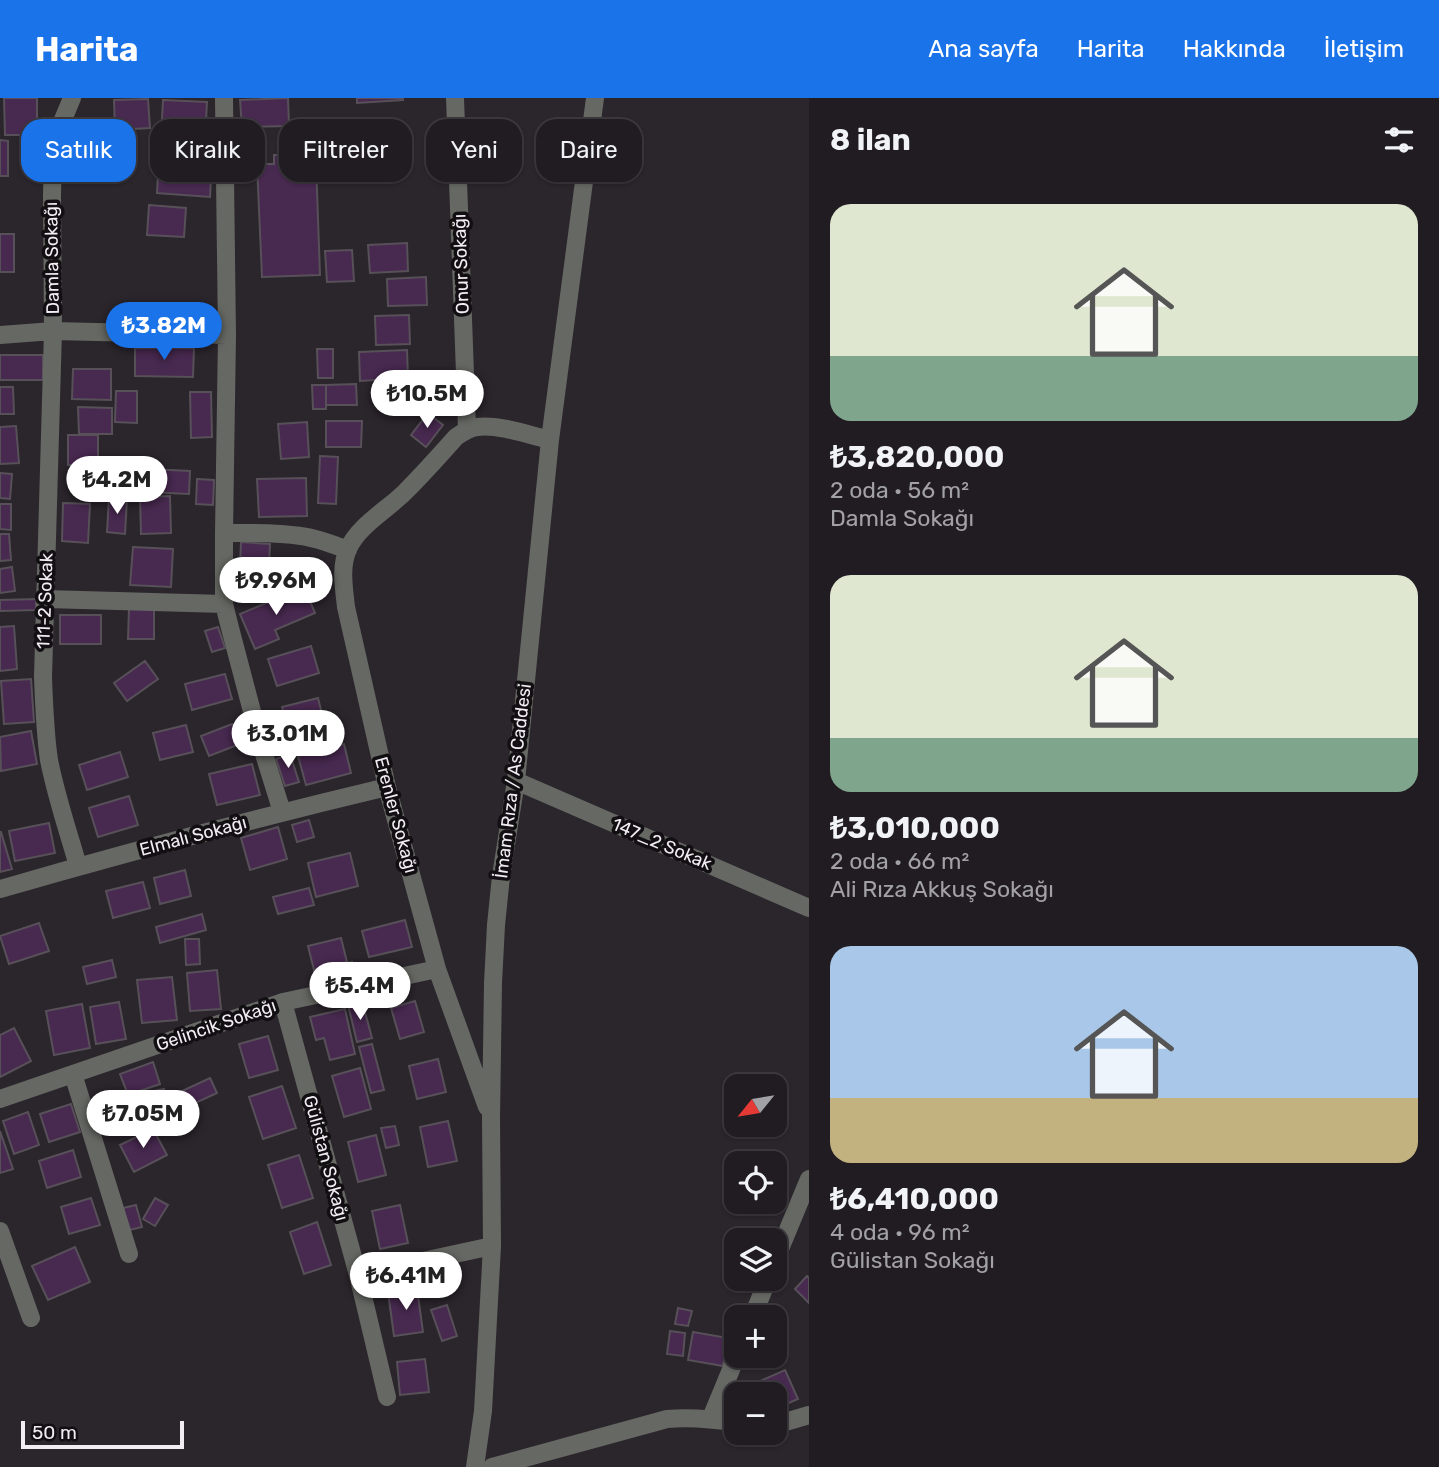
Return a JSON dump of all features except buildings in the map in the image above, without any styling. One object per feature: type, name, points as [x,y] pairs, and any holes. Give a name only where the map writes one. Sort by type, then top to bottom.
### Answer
[{"type":"street","name":"Damla Sokağı","points":[[72,98],[57,134],[53,152],[53,331],[227,335]]},
{"type":"street","points":[[224,98],[227,335],[223,533],[225,604],[259,738],[282,812]]},
{"type":"street","name":"Onur Sokağı","points":[[455,98],[467,429]]},
{"type":"street","name":"İmam Rıza / As Caddesi","points":[[475,1467],[483,1410],[492,1246],[491,1118],[496,925],[516,781],[550,440],[595,98]]},
{"type":"street","points":[[0,335],[53,331]]},
{"type":"street","name":"111-2 Sokak","points":[[53,331],[43,677],[48,747],[54,784],[78,866]]},
{"type":"street","points":[[223,533],[300,536],[348,550],[357,535],[404,493],[456,437],[467,429],[478,426],[496,428],[550,440]]},
{"type":"street","name":"Erenler Sokağı","points":[[348,550],[343,579],[346,607],[387,788],[437,969],[491,1118]]},
{"type":"street","points":[[46,599],[225,604]]},
{"type":"street","name":"147_2 Sokak","points":[[516,781],[809,908]]},
{"type":"street","name":"Elmalı Sokağı","points":[[0,889],[282,812],[387,788]]},
{"type":"street","name":"Gelincik Sokağı","points":[[0,1099],[283,1002],[437,969]]},
{"type":"street","name":"Gülistan Sokağı","points":[[283,1002],[358,1275],[387,1396]]},
{"type":"street","points":[[73,1074],[130,1254]]},
{"type":"street","points":[[787,1232],[809,1180]]},
{"type":"street","points":[[0,1231],[31,1318]]},
{"type":"street","points":[[358,1275],[492,1246]]},
{"type":"street","points":[[710,1418],[731,1368]]},
{"type":"street","points":[[787,1421],[809,1415]]},
{"type":"street","points":[[492,1467],[667,1419],[692,1417],[724,1421]]}]
